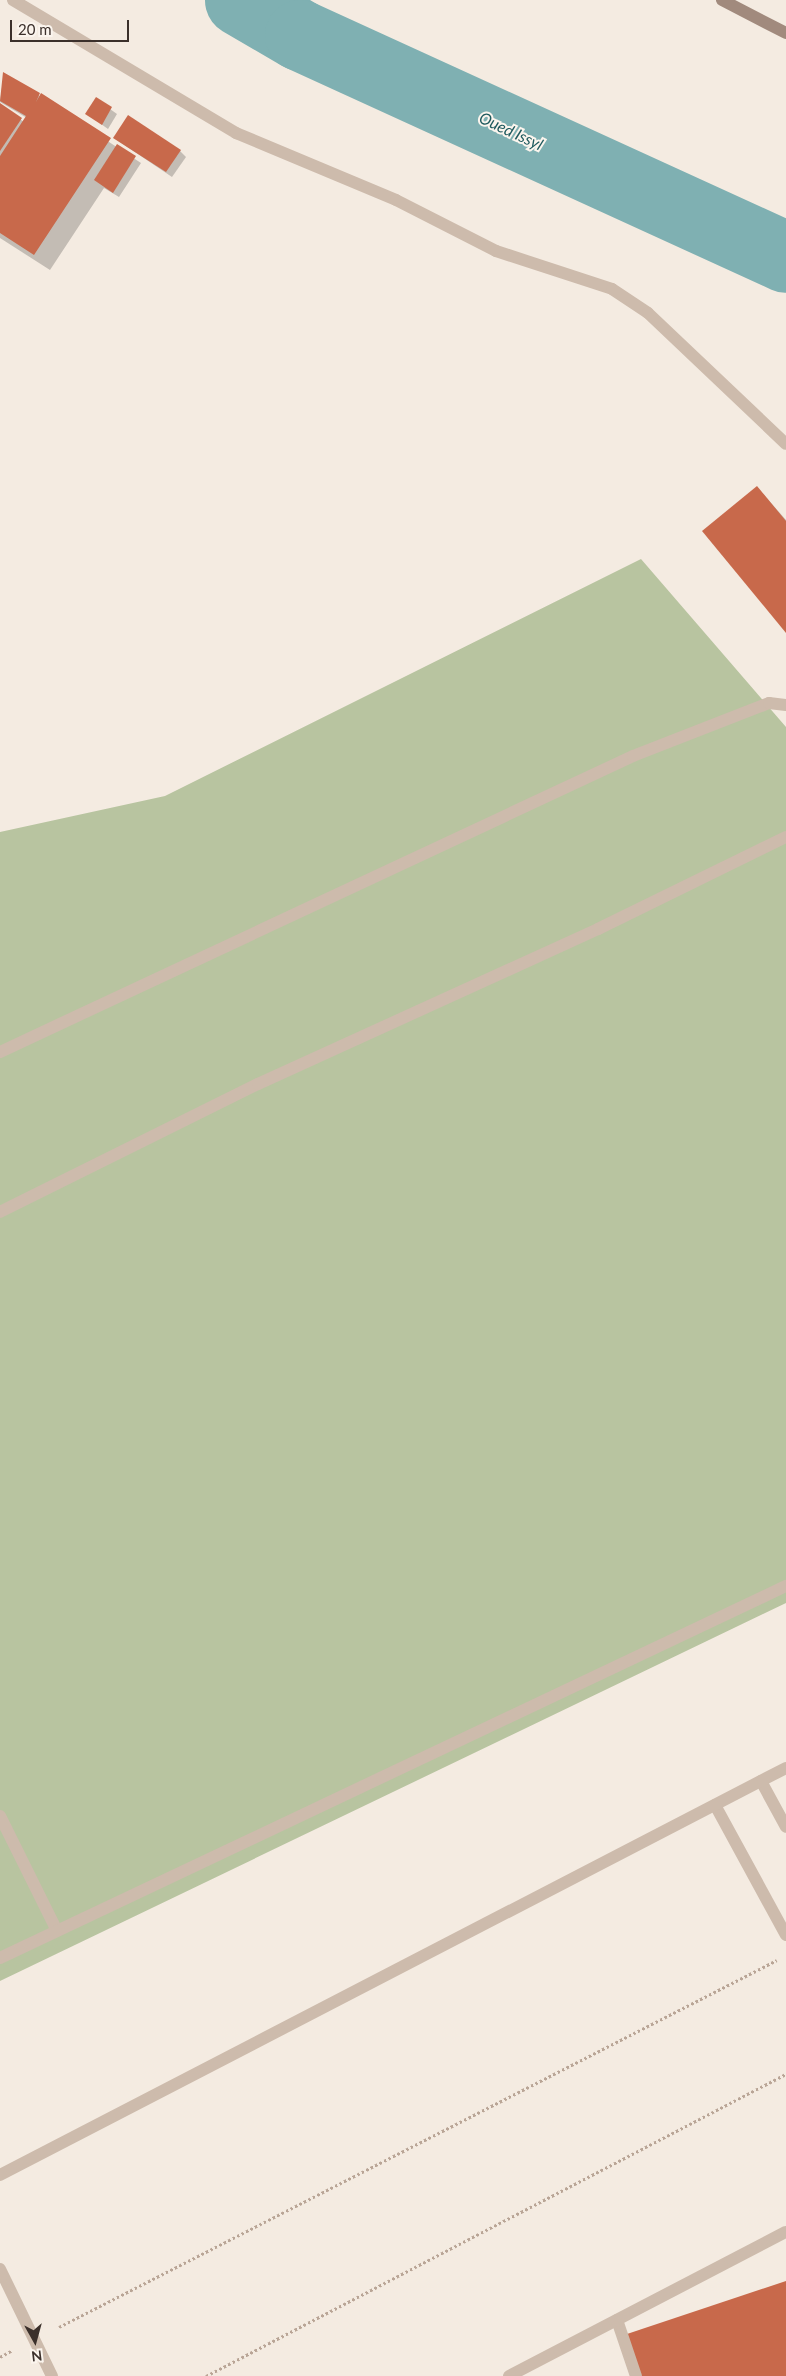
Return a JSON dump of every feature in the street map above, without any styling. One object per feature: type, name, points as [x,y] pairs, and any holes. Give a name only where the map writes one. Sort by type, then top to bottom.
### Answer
[{"type":"main road","points":[[722,0],[786,33]]},
{"type":"street","points":[[14,0],[236,134],[396,200],[496,251],[612,289],[648,313],[786,444]]},
{"type":"street","points":[[0,1052],[633,756],[769,703],[786,705]]},
{"type":"street","points":[[0,1212],[258,1084],[598,929],[786,837]]},
{"type":"street","points":[[0,1958],[786,1586]]},
{"type":"street","points":[[0,2175],[786,1768]]},
{"type":"street","points":[[761,1781],[786,1827]]},
{"type":"street","points":[[715,1805],[786,1935]]},
{"type":"street","points":[[0,1816],[57,1931]]},
{"type":"street","points":[[509,2376],[786,2232]]},
{"type":"street","points":[[0,2269],[36,2339],[52,2376]]},
{"type":"street","points":[[618,2320],[636,2376]]},
{"type":"path","points":[[0,2357],[786,1956]]},
{"type":"path","points":[[206,2376],[786,2074]]},
{"type":"green space","points":[[641,559],[786,727],[786,1603],[0,1981],[0,832],[165,796]]},
{"type":"building","points":[[3,72],[40,93],[36,102],[41,93],[111,138],[34,255],[0,233],[0,156],[26,116],[0,101]]},
{"type":"building","points":[[96,97],[112,107],[102,125],[85,114]]},
{"type":"building","points":[[0,103],[22,118],[0,151]]},
{"type":"building","points":[[128,115],[181,150],[166,172],[113,138]]},
{"type":"building","points":[[117,144],[136,156],[113,193],[94,180]]},
{"type":"building","points":[[757,486],[786,521],[786,633],[702,531]]},
{"type":"building","points":[[786,2281],[786,2376],[638,2376],[624,2335]]},
{"type":"waterway","name":"Oued Issyl","points":[[240,0],[300,35],[786,257]]}]
